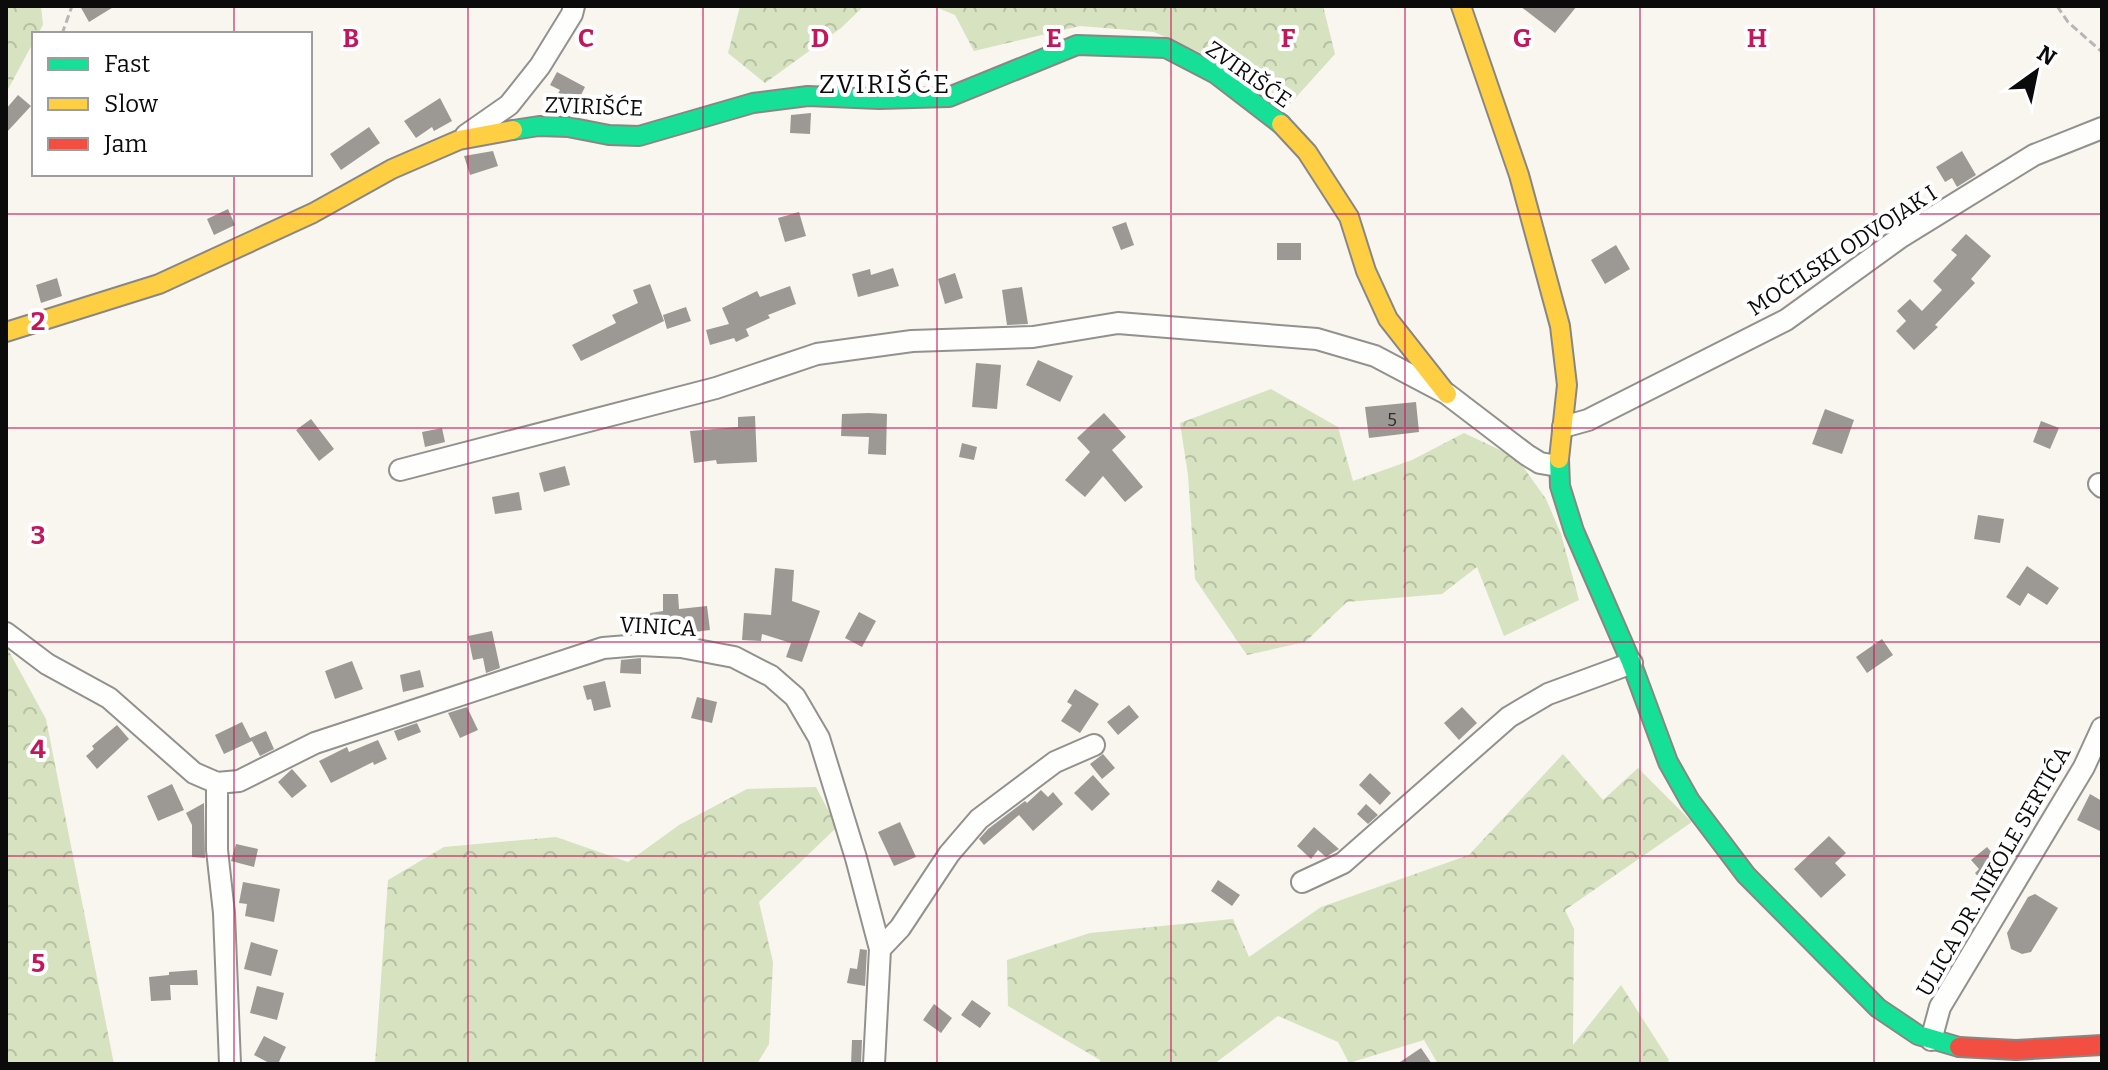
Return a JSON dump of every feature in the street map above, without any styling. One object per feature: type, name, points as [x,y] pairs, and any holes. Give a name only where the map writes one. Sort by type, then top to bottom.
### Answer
[{"type":"street","name":"ZVIRIŠĆE","points":[[6,332],[159,284],[313,213],[392,169],[459,140],[509,105],[540,66],[574,6]]},
{"type":"street","points":[[1461,6],[1509,137],[1553,289],[1566,360],[1559,483],[1589,571],[1632,663],[1673,772],[1691,806],[1715,838],[1794,926],[1871,1002],[1903,1027],[1931,1040],[1972,1048],[2017,1050],[2102,1045]]},
{"type":"street","name":"ZVIRIŠĆE","points":[[459,140],[539,126],[639,136],[753,103],[808,96],[879,99],[949,97],[1077,45],[1166,48],[1216,74],[1280,123],[1307,152],[1349,217],[1366,271],[1388,319],[1447,394]]},
{"type":"street","name":"MOČILSKI ODVOJAK I","points":[[1563,427],[1588,420],[1786,320],[1901,237],[2034,155],[2102,128]]},
{"type":"street","name":"ZVIRIŠĆE","points":[[400,470],[716,388],[817,354],[912,341],[1033,337],[1118,323],[1317,339],[1375,356],[1447,394],[1540,463],[1558,466]]},
{"type":"street","points":[[6,633],[47,664],[109,698],[194,773],[217,783],[217,850],[228,973],[230,1064]]},
{"type":"street","name":"VINICA","points":[[217,783],[239,781],[315,743],[603,648],[640,645],[681,647],[734,657],[771,676],[795,697],[819,738],[880,949],[874,1064]]},
{"type":"street","points":[[1302,882],[1343,863],[1509,717],[1548,694],[1632,663]]},
{"type":"street","name":"ULICA DR. NIKOLE SERTIĆA","points":[[1931,1040],[1940,1007],[2084,767],[2102,728]]},
{"type":"street","points":[[880,949],[900,928],[949,854],[979,819],[1055,762],[1094,745]]},
{"type":"path","points":[[63,32],[72,6]]},
{"type":"path","points":[[2057,6],[2068,22],[2102,52]]},
{"type":"green space","points":[[6,6],[41,6],[43,25],[39,32],[32,32],[32,45],[6,93]]},
{"type":"green space","points":[[740,6],[864,6],[841,28],[765,83],[728,53]]},
{"type":"green space","points":[[933,6],[1323,6],[1335,54],[1280,115],[1221,62],[1154,32],[1080,26],[974,51],[955,15]]},
{"type":"green space","points":[[1271,389],[1338,427],[1353,481],[1412,460],[1464,433],[1517,458],[1546,499],[1561,534],[1579,600],[1504,636],[1477,567],[1442,594],[1347,602],[1305,642],[1247,655],[1195,579],[1188,475],[1180,423]]},
{"type":"green space","points":[[6,646],[46,719],[114,1064],[6,1064]]},
{"type":"green space","points":[[1563,754],[1603,800],[1638,768],[1692,822],[1565,910],[1574,929],[1573,1045],[1621,985],[1669,1060],[1667,1064],[1438,1064],[1424,1040],[1349,1063],[1338,1042],[1278,1016],[1214,1064],[1100,1064],[1100,1060],[1008,1006],[1007,960],[1090,933],[1233,919],[1249,957],[1321,907],[1469,855]]},
{"type":"green space","points":[[816,787],[837,827],[759,902],[773,962],[769,1044],[757,1064],[375,1064],[388,880],[444,847],[556,837],[628,862],[679,825],[747,789]]},
{"type":"building","points":[[80,6],[115,6],[89,22]]},
{"type":"building","points":[[1520,6],[1577,6],[1555,33]]},
{"type":"building","points":[[557,72],[585,87],[575,107],[556,97],[560,90],[550,85]]},
{"type":"building","points":[[18,95],[31,106],[6,133],[6,109]]},
{"type":"building","points":[[440,98],[452,121],[434,131],[432,127],[416,138],[404,121]]},
{"type":"building","points":[[811,113],[810,134],[790,133],[791,115]]},
{"type":"building","points":[[369,127],[380,143],[341,170],[330,154]]},
{"type":"building","points":[[493,151],[498,166],[470,175],[464,156]]},
{"type":"building","points":[[1962,151],[1976,175],[1957,187],[1952,178],[1945,182],[1936,167]]},
{"type":"building","points":[[228,209],[235,225],[214,235],[207,219]]},
{"type":"building","points":[[799,212],[806,236],[785,242],[778,218]]},
{"type":"building","points":[[1126,222],[1134,245],[1121,250],[1112,227]]},
{"type":"building","points":[[1966,234],[1991,256],[1971,279],[1975,283],[1914,350],[1896,331],[1906,321],[1897,311],[1910,299],[1922,311],[1942,290],[1933,281],[1957,255],[1951,250]]},
{"type":"building","points":[[1277,243],[1301,243],[1301,260],[1277,260]]},
{"type":"building","points":[[1616,245],[1630,269],[1605,284],[1591,260]]},
{"type":"building","points":[[893,268],[899,286],[858,297],[852,274],[870,269],[871,275]]},
{"type":"building","points":[[955,273],[963,298],[945,304],[938,279]]},
{"type":"building","points":[[57,278],[62,296],[41,303],[36,285]]},
{"type":"building","points":[[650,284],[664,321],[581,361],[572,345],[616,323],[612,315],[638,303],[633,290]]},
{"type":"building","points":[[790,286],[796,304],[768,315],[770,318],[746,329],[749,336],[736,342],[734,338],[710,345],[706,330],[729,324],[722,308],[757,291],[760,297]]},
{"type":"building","points":[[1022,287],[1028,324],[1007,325],[1002,290]]},
{"type":"building","points":[[686,307],[691,321],[667,329],[663,315]]},
{"type":"building","points":[[1038,360],[1073,376],[1060,402],[1026,385]]},
{"type":"building","points":[[976,363],[1001,365],[997,409],[972,407]]},
{"type":"building","points":[[1416,402],[1419,432],[1369,438],[1365,407]]},
{"type":"building","points":[[1825,409],[1854,420],[1842,454],[1812,444]]},
{"type":"building","points":[[1104,413],[1126,437],[1112,450],[1143,487],[1125,502],[1103,476],[1085,497],[1065,480],[1090,452],[1077,438]]},
{"type":"building","points":[[842,414],[887,414],[886,455],[868,454],[869,437],[841,436]]},
{"type":"building","points":[[755,416],[757,462],[717,464],[716,460],[694,463],[690,431],[738,427],[738,417]]},
{"type":"building","points":[[311,419],[334,449],[319,461],[296,430]]},
{"type":"building","points":[[2041,421],[2059,428],[2050,449],[2033,442]]},
{"type":"building","points":[[442,428],[445,442],[425,447],[422,432]]},
{"type":"building","points":[[962,443],[977,447],[974,460],[959,457]]},
{"type":"building","points":[[565,466],[570,485],[544,492],[539,473]]},
{"type":"building","points":[[519,492],[522,510],[495,514],[492,497]]},
{"type":"building","points":[[1978,515],[2004,519],[2000,543],[1974,539]]},
{"type":"building","points":[[2027,566],[2059,588],[2047,605],[2028,593],[2020,606],[2006,597]]},
{"type":"building","points":[[775,568],[794,570],[792,601],[820,611],[802,662],[786,657],[791,643],[762,634],[761,641],[742,640],[744,613],[771,615]]},
{"type":"building","points":[[663,594],[678,594],[679,609],[707,606],[710,630],[695,632],[693,621],[651,623],[650,613],[663,611]]},
{"type":"building","points":[[859,612],[876,621],[862,647],[845,638]]},
{"type":"building","points":[[492,631],[500,668],[486,673],[483,658],[473,660],[468,636]]},
{"type":"building","points":[[1882,639],[1893,655],[1867,673],[1856,657]]},
{"type":"building","points":[[641,658],[641,674],[620,673],[621,660]]},
{"type":"building","points":[[352,661],[363,689],[335,699],[325,671]]},
{"type":"building","points":[[420,670],[424,687],[403,692],[400,675]]},
{"type":"building","points":[[605,681],[611,707],[594,711],[583,686]]},
{"type":"building","points":[[1075,689],[1099,704],[1080,733],[1061,721],[1072,705],[1067,702]]},
{"type":"building","points":[[697,697],[717,702],[712,723],[691,718]]},
{"type":"building","points":[[1129,705],[1139,717],[1118,735],[1107,722]]},
{"type":"building","points":[[467,707],[478,730],[460,738],[448,713]]},
{"type":"building","points":[[1462,707],[1477,723],[1459,740],[1444,723]]},
{"type":"building","points":[[242,722],[250,738],[266,731],[274,749],[260,756],[252,741],[224,754],[215,735]]},
{"type":"building","points":[[417,723],[421,732],[398,741],[394,731]]},
{"type":"building","points":[[117,725],[129,739],[97,769],[86,756],[94,749],[92,746]]},
{"type":"building","points":[[378,740],[387,759],[374,765],[373,762],[331,783],[319,761],[347,747],[349,752]]},
{"type":"building","points":[[1103,754],[1115,768],[1102,779],[1090,764]]},
{"type":"building","points":[[292,769],[307,786],[292,798],[278,782]]},
{"type":"building","points":[[1370,773],[1391,793],[1380,805],[1359,785]]},
{"type":"building","points":[[1093,775],[1110,794],[1092,811],[1074,793]]},
{"type":"building","points":[[172,784],[184,810],[158,821],[147,796]]},
{"type":"building","points":[[1041,790],[1048,797],[1053,792],[1063,804],[1033,831],[1019,815],[984,845],[979,839],[988,829]]},
{"type":"building","points":[[2090,794],[2102,801],[2102,832],[2077,820]]},
{"type":"building","points":[[204,803],[205,858],[192,857],[192,825],[186,813]]},
{"type":"building","points":[[1366,804],[1378,815],[1368,824],[1357,814]]},
{"type":"building","points":[[900,822],[916,857],[894,866],[878,832]]},
{"type":"building","points":[[1314,827],[1339,849],[1326,857],[1318,850],[1311,859],[1297,846]]},
{"type":"building","points":[[1829,836],[1846,853],[1835,863],[1846,875],[1821,898],[1794,869]]},
{"type":"building","points":[[236,844],[258,849],[254,867],[231,861]]},
{"type":"building","points":[[1987,847],[2006,869],[1986,886],[1975,873],[1979,869],[1971,860]]},
{"type":"building","points":[[1218,880],[1240,895],[1232,906],[1211,891]]},
{"type":"building","points":[[243,882],[280,889],[274,922],[245,916],[247,904],[239,903]]},
{"type":"building","points":[[2035,894],[2058,908],[2031,952],[2022,954],[2011,949],[2007,933],[2028,897]]},
{"type":"building","points":[[251,942],[278,950],[271,976],[244,969]]},
{"type":"building","points":[[860,949],[867,950],[865,986],[847,983],[850,968],[857,969]]},
{"type":"building","points":[[197,970],[198,985],[170,985],[171,1000],[151,1001],[149,977]]},
{"type":"building","points":[[257,986],[284,993],[277,1020],[250,1013]]},
{"type":"building","points":[[972,1000],[991,1013],[980,1028],[961,1015]]},
{"type":"building","points":[[934,1004],[952,1018],[941,1033],[923,1020]]},
{"type":"building","points":[[264,1036],[286,1047],[278,1064],[271,1064],[254,1055]]},
{"type":"building","points":[[852,1040],[862,1040],[861,1064],[851,1064]]},
{"type":"building","points":[[1421,1048],[1432,1064],[1397,1064]]},
{"type":"traffic: fast","points":[[513,130],[539,126],[568,127],[609,135],[639,136],[753,103],[808,96],[879,99],[949,97],[1077,45],[1166,48],[1216,74],[1281,124]]},
{"type":"traffic: fast","points":[[1559,459],[1560,486],[1574,531],[1631,662],[1668,762],[1690,801],[1746,875],[1878,1008],[1918,1035],[1959,1047]]},
{"type":"traffic: slow","points":[[1461,6],[1519,175],[1560,326],[1567,385],[1559,459]]},
{"type":"traffic: slow","points":[[1281,124],[1307,152],[1349,217],[1366,271],[1388,319],[1447,394]]},
{"type":"traffic: slow","points":[[6,332],[159,284],[313,213],[392,169],[459,140],[513,130]]},
{"type":"traffic: jam","points":[[1959,1047],[2016,1050],[2102,1045]]},
{"type":"district","name":"ZVIRIŠĆE","points":[[885,84]]}]
